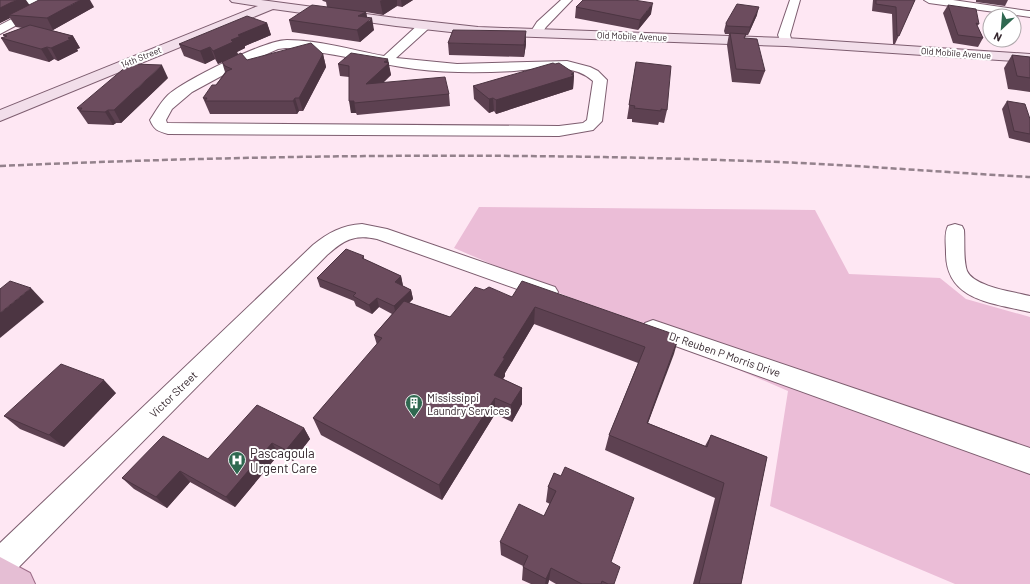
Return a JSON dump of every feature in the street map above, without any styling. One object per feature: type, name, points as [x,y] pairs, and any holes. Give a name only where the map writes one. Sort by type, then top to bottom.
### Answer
[{"type":"main road","name":"Old Mobile Avenue","points":[[236,0],[418,25],[536,33],[634,35],[786,42],[1030,58]]},
{"type":"main road","name":"14th Street","points":[[0,116],[283,0]]},
{"type":"main road","points":[[0,573],[19,584]]},
{"type":"street","points":[[0,30],[40,8],[41,5],[19,0]]},
{"type":"street","points":[[536,33],[541,24],[567,0]]},
{"type":"street","points":[[786,42],[784,35],[795,0]]},
{"type":"street","points":[[929,0],[1029,18],[1023,0]]},
{"type":"street","points":[[382,59],[418,25]]},
{"type":"street","points":[[296,44],[382,59],[414,65],[443,68],[512,68],[555,64],[567,65],[594,73],[600,80],[594,121],[588,127],[559,131],[168,129],[160,126],[158,120],[166,106],[181,93],[206,78],[275,46],[296,44]]},
{"type":"street","points":[[955,230],[957,271],[961,279],[970,286],[983,291],[1030,304]]},
{"type":"street","name":"Victor Street","points":[[0,564],[320,250],[332,240],[350,232],[364,231],[380,233],[567,299]]},
{"type":"street","name":"Dr Reuben P Morris Drive","points":[[634,322],[1030,461]]},
{"type":"shaded area","points":[[479,207],[815,210],[849,274],[940,278],[966,299],[1030,317],[1030,584],[955,584],[770,506],[788,391],[454,248]]},
{"type":"building","points":[[0,0],[16,0],[0,8]]},
{"type":"building","points":[[39,0],[80,0],[47,18],[9,15]]},
{"type":"building","points":[[583,0],[634,0],[653,3],[640,20],[576,7]]},
{"type":"building","points":[[876,0],[915,0],[899,36],[897,35],[896,7],[876,4]]},
{"type":"building","points":[[737,4],[759,7],[750,27],[727,26],[726,23]]},
{"type":"building","points":[[312,5],[366,12],[358,16],[372,18],[357,30],[289,20]]},
{"type":"building","points":[[948,5],[976,9],[979,24],[976,23],[982,38],[958,35]]},
{"type":"building","points":[[247,16],[267,23],[238,35],[241,36],[231,40],[233,42],[213,51],[210,47],[200,51],[179,44]]},
{"type":"building","points":[[30,25],[73,36],[68,38],[71,39],[51,48],[47,47],[41,49],[1,38],[7,36],[3,35]]},
{"type":"building","points":[[453,30],[526,31],[524,45],[448,43]]},
{"type":"building","points":[[730,33],[746,34],[744,38],[757,39],[765,71],[736,69]]},
{"type":"building","points":[[311,43],[323,54],[299,98],[295,98],[293,101],[205,101],[207,98],[203,98],[212,85],[216,85],[227,71],[232,69],[225,66],[222,62],[241,53],[247,60]]},
{"type":"building","points":[[351,53],[388,59],[384,62],[389,63],[366,84],[445,77],[449,94],[354,103],[354,101],[349,101],[349,66],[338,64]]},
{"type":"building","points":[[1012,55],[1030,57],[1030,78],[1017,76]]},
{"type":"building","points":[[636,62],[671,66],[667,110],[661,109],[661,111],[634,108],[635,106],[629,105]]},
{"type":"building","points":[[553,63],[559,63],[574,73],[571,74],[574,76],[496,100],[493,98],[489,99],[473,86]]},
{"type":"building","points":[[128,65],[162,65],[114,110],[108,110],[105,112],[80,111],[82,108],[77,108]]},
{"type":"building","points":[[1007,101],[1025,104],[1030,119],[1030,134],[1014,131]]},
{"type":"building","points":[[346,249],[364,256],[362,258],[401,276],[395,282],[411,290],[394,306],[377,298],[369,305],[353,296],[356,293],[317,278]]},
{"type":"building","points":[[10,281],[31,288],[0,313],[0,289]]},
{"type":"building","points":[[522,281],[679,336],[647,423],[707,447],[711,435],[767,457],[741,584],[699,584],[724,483],[609,435],[645,347],[535,307],[494,375],[522,388],[511,405],[495,398],[439,485],[313,418],[382,338],[374,335],[404,301],[450,317],[475,287],[484,290],[489,287],[512,297]]},
{"type":"building","points":[[61,364],[104,380],[49,435],[4,416]]},
{"type":"building","points":[[257,405],[304,428],[286,450],[272,443],[226,497],[180,471],[156,497],[122,478],[163,436],[208,459]]},
{"type":"building","points":[[565,467],[634,498],[611,562],[620,567],[614,584],[608,584],[602,581],[601,584],[582,584],[551,568],[546,579],[523,567],[528,556],[500,542],[519,504],[544,516],[556,491],[548,487],[554,473],[561,476]]},
{"type":"railway","points":[[0,166],[282,157],[563,156],[786,162],[1030,177]]},
{"type":"place","name":"Mississippi Laundry Services","points":[[414,418]]},
{"type":"place","name":"Pascagoula Urgent Care","points":[[237,475]]}]
